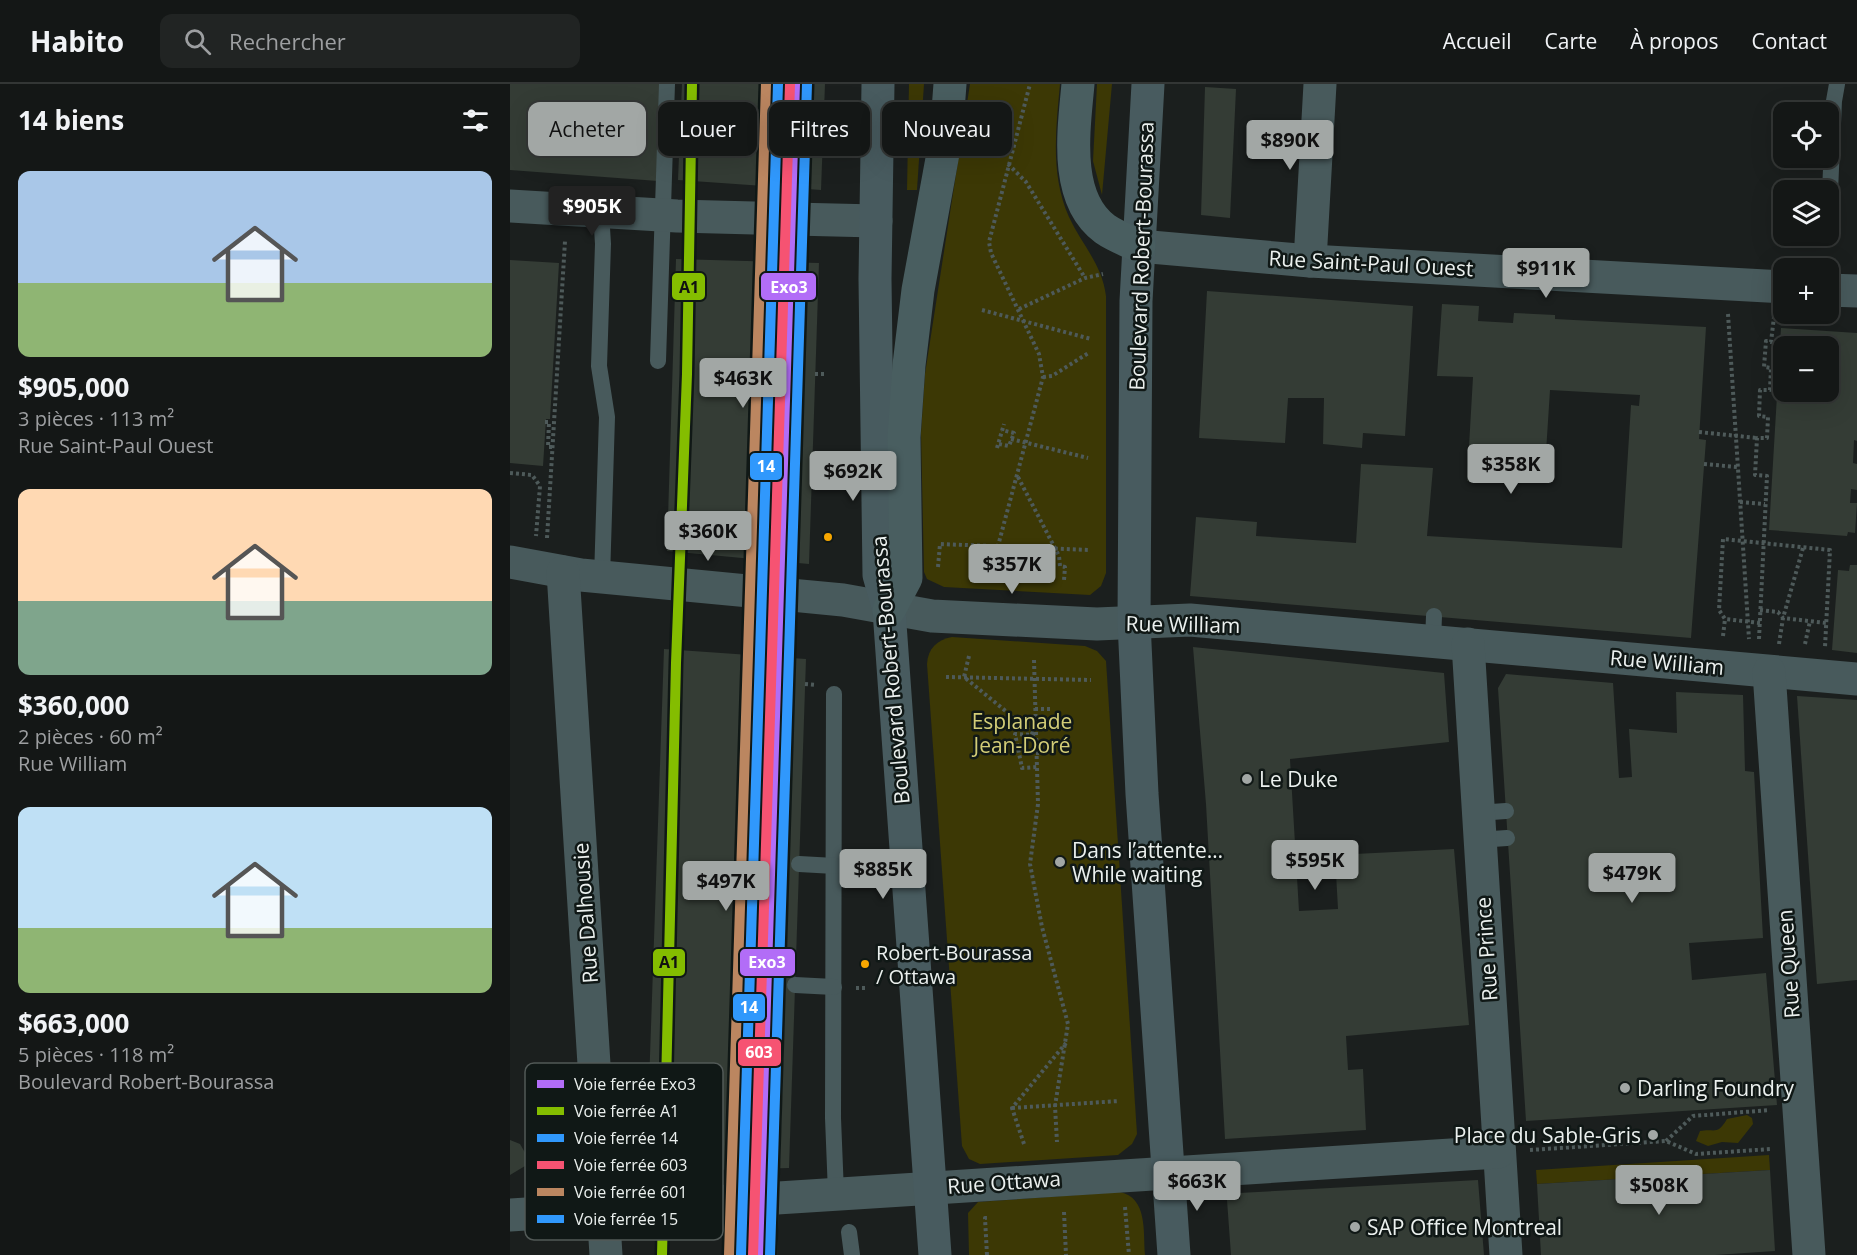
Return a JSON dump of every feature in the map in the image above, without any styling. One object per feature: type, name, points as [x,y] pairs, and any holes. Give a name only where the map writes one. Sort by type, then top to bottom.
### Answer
[{"type":"highway","points":[[889,610],[906,578],[904,437],[909,365],[917,298],[946,137],[950,84]]},
{"type":"highway","points":[[1078,84],[1074,141],[1080,192],[1090,213],[1099,224],[1138,246]]},
{"type":"main road","name":"Boulevard Robert-Bourassa","points":[[878,84],[876,221],[879,575],[889,610],[935,1255]]},
{"type":"main road","name":"Boulevard Robert-Bourassa","points":[[1148,84],[1138,246],[1134,622],[1143,794],[1174,1255]]},
{"type":"street","points":[[1310,261],[1320,84]]},
{"type":"street","points":[[510,206],[663,215],[876,221]]},
{"type":"street","name":"Rue Saint-Paul Ouest","points":[[1138,246],[1310,261],[1773,286]]},
{"type":"street","points":[[1839,290],[1857,291]]},
{"type":"street","name":"Rue William","points":[[522,553],[555,558],[602,578],[843,600],[889,610],[956,618],[1097,624],[1190,620],[1433,628],[1468,644],[1768,657],[1857,679]]},
{"type":"street","name":"Rue Dalhousie","points":[[555,558],[592,1063]]},
{"type":"street","name":"Rue Prince","points":[[1468,644],[1492,825],[1509,1151],[1506,1255]]},
{"type":"street","name":"Rue Queen","points":[[1768,657],[1809,1255]]},
{"type":"street","name":"Rue Ottawa","points":[[723,1201],[1509,1151]]},
{"type":"street","name":"Rue Ottawa","points":[[510,1215],[525,1214]]},
{"type":"street","name":"Rue Dalhousie","points":[[605,1240],[606,1255]]},
{"type":"lane","points":[[658,361],[667,84]]},
{"type":"lane","points":[[1830,180],[1837,84]]},
{"type":"lane","points":[[601,212],[603,244],[600,366],[607,417],[602,578]]},
{"type":"lane","points":[[834,694],[833,1127],[836,1193]]},
{"type":"lane","points":[[799,864],[835,866]]},
{"type":"lane","points":[[795,985],[834,987]]},
{"type":"lane","points":[[849,1232],[852,1255]]},
{"type":"path","points":[[990,576],[1043,377],[1042,361],[991,253],[989,242],[1030,84]]},
{"type":"path","points":[[1008,164],[1026,182],[1085,279]]},
{"type":"path","points":[[555,558],[553,447],[565,241]]},
{"type":"path","points":[[1019,309],[1085,279],[1102,274]]},
{"type":"path","points":[[982,310],[1091,339]]},
{"type":"path","points":[[1727,322],[1748,621],[1749,640],[1746,648]]},
{"type":"path","points":[[1699,432],[1767,438],[1768,417],[1759,416],[1760,390],[1770,390],[1771,368],[1764,368],[1766,341],[1771,342],[1772,324]]},
{"type":"path","points":[[1043,377],[1052,376],[1090,352]]},
{"type":"path","points":[[815,374],[826,374]]},
{"type":"path","points":[[545,422],[549,422],[548,447],[553,447]]},
{"type":"path","points":[[1002,430],[1014,433],[1009,446],[998,446],[1002,430],[1004,424]]},
{"type":"path","points":[[1757,438],[1755,475],[1767,476],[1760,622],[1768,657]]},
{"type":"path","points":[[1011,439],[1088,458]]},
{"type":"path","points":[[1704,464],[1737,467]]},
{"type":"path","points":[[510,473],[527,474],[535,478],[541,489],[522,553]]},
{"type":"path","points":[[1017,477],[1055,549],[1060,566],[1065,567],[1064,580]]},
{"type":"path","points":[[1740,502],[1765,504]]},
{"type":"path","points":[[1723,646],[1725,619],[1719,610],[1723,539],[1830,550],[1824,654]]},
{"type":"path","points":[[937,572],[940,544],[1090,550]]},
{"type":"path","points":[[1768,657],[1784,618],[1803,548]]},
{"type":"path","points":[[1760,610],[1778,612],[1784,618],[1826,623]]},
{"type":"path","points":[[1725,619],[1760,622]]},
{"type":"path","points":[[1803,652],[1810,621]]},
{"type":"path","points":[[964,677],[969,656]]},
{"type":"path","points":[[1034,660],[1038,804],[1030,864],[1042,927],[1068,1024],[1055,1106],[1057,1142]]},
{"type":"path","points":[[946,677],[1091,680]]},
{"type":"path","points":[[964,677],[1036,735]]},
{"type":"path","points":[[1035,709],[1051,709]]},
{"type":"path","points":[[1036,735],[1015,734],[1022,768],[1037,767]]},
{"type":"path","points":[[1036,753],[1048,753]]},
{"type":"path","points":[[1012,1108],[1066,1043]]},
{"type":"path","points":[[1012,1108],[1119,1101]]},
{"type":"path","points":[[1012,1108],[1024,1144]]},
{"type":"path","points":[[1666,1141],[1693,1116],[1778,1110]]},
{"type":"path","points":[[1509,1151],[1666,1141],[1696,1154],[1780,1148]]},
{"type":"path","points":[[1126,1207],[1129,1255]]},
{"type":"path","points":[[1064,1212],[1066,1255]]},
{"type":"path","points":[[985,1218],[987,1255]]},
{"type":"green space","points":[[909,84],[924,84],[923,102],[909,102]]},
{"type":"green space","points":[[970,84],[1060,84],[1056,151],[1059,184],[1069,217],[1096,264],[1106,296],[1106,573],[1101,586],[1090,595],[944,587],[927,579],[924,572],[921,433],[925,374],[959,156],[1012,156],[1012,102],[967,102]]},
{"type":"green space","points":[[1097,84],[1112,84],[1102,195],[1093,161]]},
{"type":"green space","points":[[908,156],[919,156],[917,190],[907,190]]},
{"type":"green space","name":"Esplanade Jean-Doré","points":[[952,637],[1085,646],[1097,651],[1106,661],[1137,1134],[1132,1144],[1118,1155],[980,1164],[969,1159],[962,1146],[927,664],[931,649],[942,640]]},
{"type":"green space","points":[[1747,1115],[1752,1118],[1753,1124],[1738,1143],[1722,1142],[1708,1146],[1696,1141],[1700,1131],[1721,1128],[1727,1119]]},
{"type":"green space","points":[[1769,1155],[1770,1170],[1537,1184],[1536,1170]]},
{"type":"green space","points":[[1120,1192],[1129,1195],[1140,1209],[1144,1227],[1145,1255],[969,1255],[968,1213],[978,1202]]},
{"type":"building","points":[[510,84],[661,84],[660,102],[658,102],[658,181],[510,170]]},
{"type":"building","points":[[682,84],[825,84],[824,102],[769,102],[769,156],[822,156],[821,190],[678,180],[679,156],[757,156],[757,102],[681,102]]},
{"type":"building","points":[[1205,87],[1236,89],[1230,218],[1201,215]]},
{"type":"building","points":[[676,259],[819,263],[809,564],[667,551]]},
{"type":"building","points":[[510,260],[559,263],[550,419],[546,419],[543,466],[510,463]]},
{"type":"building","points":[[1207,291],[1413,306],[1405,436],[1363,433],[1362,448],[1323,444],[1324,398],[1288,398],[1285,443],[1199,438]]},
{"type":"building","points":[[1442,304],[1479,306],[1478,321],[1513,323],[1514,313],[1555,315],[1555,319],[1706,327],[1699,439],[1706,440],[1691,638],[1190,596],[1196,517],[1257,522],[1256,536],[1356,543],[1361,464],[1433,468],[1427,536],[1622,548],[1631,405],[1639,406],[1640,395],[1550,390],[1544,483],[1467,481],[1473,377],[1437,376]]},
{"type":"building","points":[[1781,328],[1857,333],[1857,441],[1854,440],[1853,463],[1857,464],[1857,490],[1851,489],[1850,503],[1857,503],[1855,533],[1848,532],[1847,536],[1769,530],[1777,402],[1839,402],[1839,336],[1781,336]]},
{"type":"building","points":[[1850,565],[1857,565],[1857,653],[1832,650],[1838,570],[1849,571]]},
{"type":"building","points":[[1193,647],[1444,673],[1449,742],[1290,759],[1299,911],[1338,909],[1335,855],[1454,849],[1469,1025],[1346,1036],[1348,1070],[1363,1069],[1366,1130],[1225,1139],[1206,804]]},
{"type":"building","points":[[664,649],[806,659],[789,1168],[723,1170],[723,1063],[650,1063]]},
{"type":"building","points":[[1506,674],[1613,683],[1619,778],[1632,777],[1629,729],[1677,733],[1676,692],[1743,695],[1745,771],[1754,772],[1763,938],[1689,943],[1692,980],[1766,973],[1777,1105],[1526,1121],[1498,688]]},
{"type":"building","points":[[1797,696],[1857,700],[1857,980],[1817,984]]},
{"type":"building","points":[[510,1140],[520,1144],[525,1153],[525,1166],[510,1175]]},
{"type":"building","points":[[1770,1170],[1775,1251],[1715,1255],[1541,1255],[1537,1184]]},
{"type":"building","name":"SAP Office Montreal","points":[[1478,1180],[1484,1255],[1231,1255],[1227,1200],[1240,1199],[1239,1193]]},
{"type":"railway","points":[[777,84],[777,102]]},
{"type":"railway","points":[[775,1255],[811,84]]},
{"type":"rail line","name":"A1","points":[[667,1063],[676,663],[687,374],[692,84]]},
{"type":"rail line","name":"601","points":[[729,1255],[766,84]]},
{"type":"rail line","name":"14","points":[[741,1255],[778,84]]},
{"type":"rail line","name":"603","points":[[753,1255],[790,84]]},
{"type":"rail line","name":"Exo3","points":[[758,1255],[795,84]]},
{"type":"rail line","name":"15","points":[[770,1255],[807,84]]},
{"type":"rail line","name":"A1","points":[[662,1240],[662,1255]]},
{"type":"place","name":"Le Duke","points":[[1247,779]]},
{"type":"place","name":"Dans l’attente… While waiting","points":[[1060,862]]},
{"type":"place","name":"Robert-Bourassa / Ottawa","points":[[865,964]]},
{"type":"place","name":"Darling Foundry","points":[[1625,1088]]},
{"type":"place","name":"Place du Sable-Gris","points":[[1653,1135]]},
{"type":"place","name":"SAP Office Montreal","points":[[1355,1227]]}]
